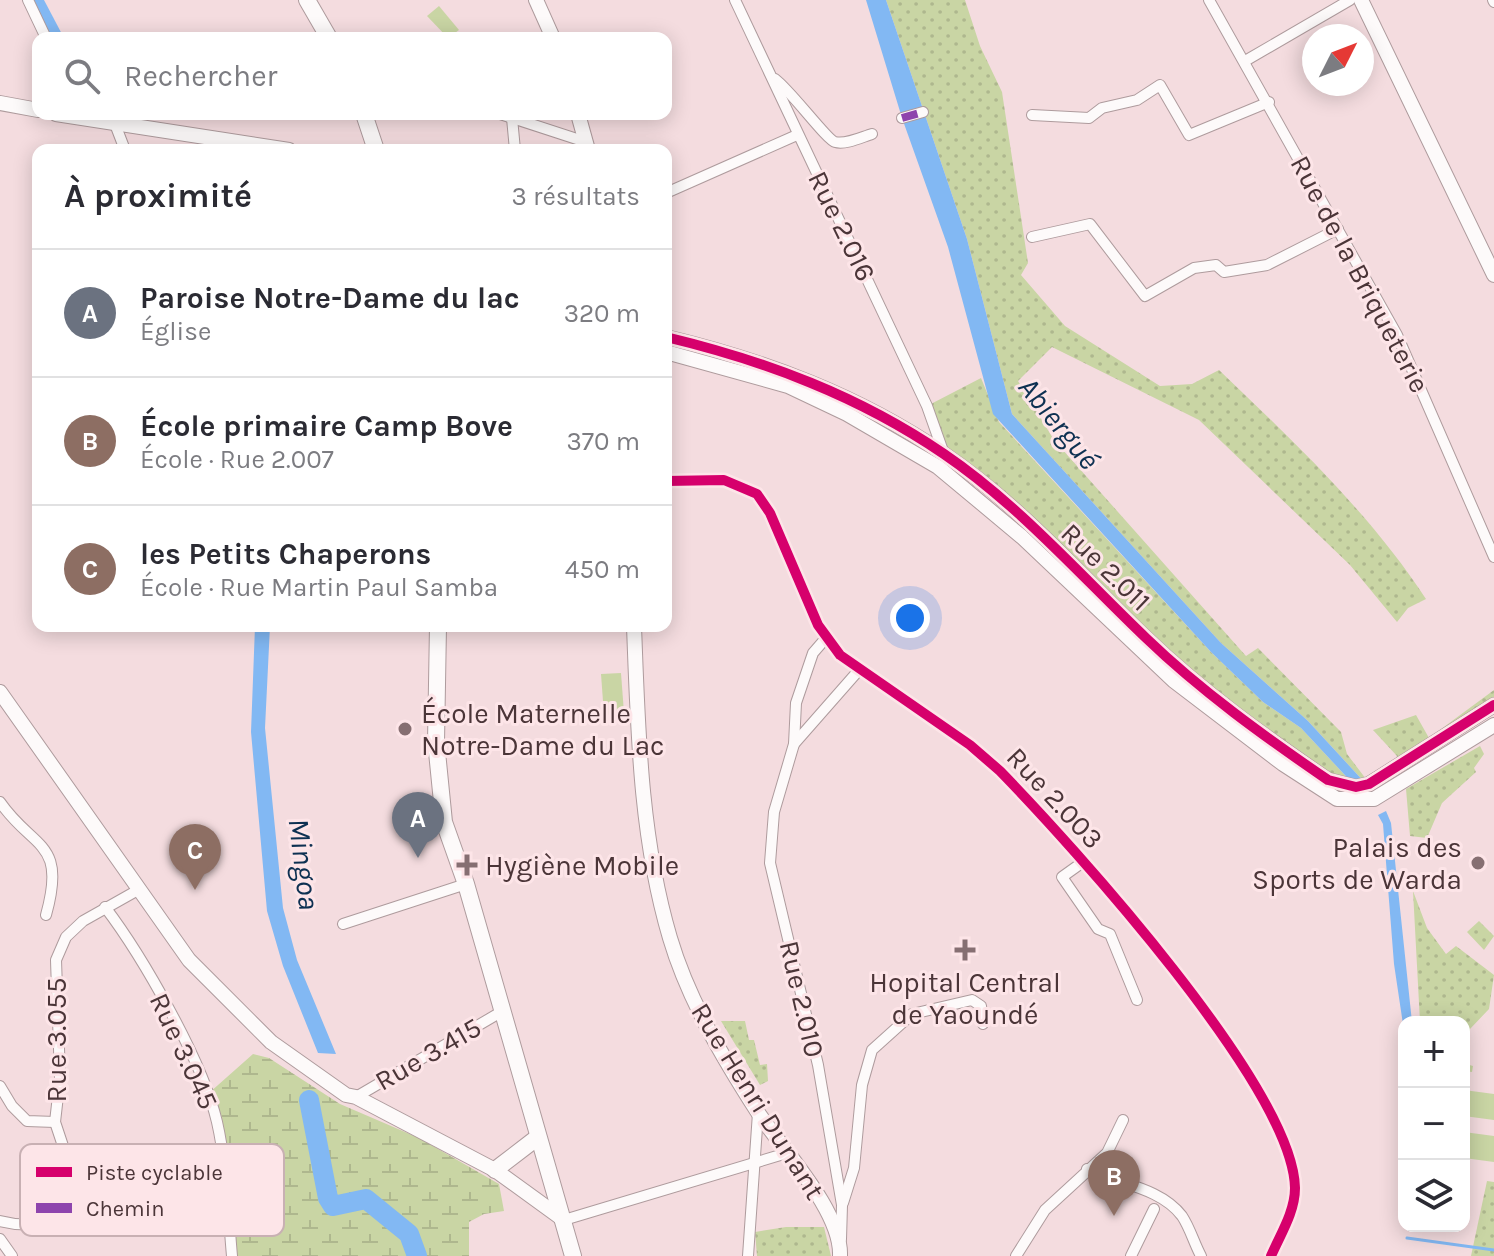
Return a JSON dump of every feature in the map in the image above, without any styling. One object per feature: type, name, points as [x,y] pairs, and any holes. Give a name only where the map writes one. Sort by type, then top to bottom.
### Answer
[{"type":"main road","points":[[307,0],[326,32]]},
{"type":"main road","points":[[366,120],[374,144]]},
{"type":"main road","points":[[438,632],[436,742],[441,803],[450,846],[466,884],[573,1256]]},
{"type":"main road","points":[[495,1170],[538,1137]]},
{"type":"street","points":[[28,0],[43,32]]},
{"type":"street","points":[[536,0],[550,32]]},
{"type":"street","name":"Rue 2.016","points":[[735,0],[926,404],[944,454]]},
{"type":"street","name":"Rue de la Briqueterie","points":[[1209,0],[1269,102],[1397,335],[1494,557]]},
{"type":"street","points":[[1245,61],[1350,0]]},
{"type":"street","points":[[1361,0],[1494,275]]},
{"type":"street","points":[[773,78],[793,94],[830,140],[843,142],[872,134]]},
{"type":"street","points":[[1032,115],[1089,118],[1102,108],[1137,100],[1160,85],[1189,135],[1269,102]]},
{"type":"street","points":[[0,103],[32,109]]},
{"type":"street","points":[[902,118],[923,112]]},
{"type":"street","points":[[96,120],[209,144]]},
{"type":"street","points":[[512,120],[514,144]]},
{"type":"street","points":[[517,120],[582,144]]},
{"type":"street","points":[[580,120],[586,144]]},
{"type":"street","points":[[111,123],[122,144]]},
{"type":"street","points":[[672,190],[797,135]]},
{"type":"street","points":[[1032,237],[1090,224],[1145,296],[1194,268],[1216,265],[1224,272],[1267,265],[1338,229]]},
{"type":"street","name":"Rue 2.011","points":[[672,339],[792,373],[853,401],[944,454],[997,497],[1183,671],[1328,780],[1356,787],[1369,784],[1494,705]]},
{"type":"street","name":"Rue 2.011","points":[[672,354],[788,386],[847,414],[938,467],[1000,517],[1174,681],[1322,792],[1356,801],[1374,799],[1494,725]]},
{"type":"street","name":"Rue 2.003","points":[[672,481],[724,480],[757,494],[770,513],[826,638],[859,670],[970,745],[1028,799],[1156,947],[1239,1063],[1282,1140],[1292,1165],[1295,1190],[1291,1213],[1271,1256]]},
{"type":"street","name":"Rue Henri Dunant","points":[[634,632],[640,773],[670,938],[694,999],[758,1113],[826,1211],[840,1250]]},
{"type":"street","name":"Rue 2.010","points":[[826,638],[807,667],[796,703],[794,744],[774,812],[770,863],[818,1065],[842,1205],[840,1250]]},
{"type":"street","name":"Rue 2.010","points":[[794,744],[859,670]]},
{"type":"street","points":[[0,692],[189,960],[271,1042],[333,1086],[495,1170],[564,1220],[787,1153]]},
{"type":"street","points":[[0,802],[47,849],[52,894],[46,915]]},
{"type":"street","points":[[1083,862],[1062,877],[1098,929],[1110,934],[1137,1000]]},
{"type":"street","points":[[343,924],[466,884]]},
{"type":"street","name":"Rue 3.055","points":[[62,1144],[55,1122],[60,1078],[56,960],[66,937],[105,907],[138,890]]},
{"type":"street","name":"Rue 3.045","points":[[105,907],[130,940],[210,1095],[221,1144]]},
{"type":"street","points":[[842,1205],[854,1168],[862,1085],[872,1050],[912,1014],[972,1000],[981,1006],[983,1024]]},
{"type":"street","name":"Rue 3.415","points":[[356,1097],[501,1012]]},
{"type":"street","points":[[0,1086],[12,1106],[27,1121],[55,1122]]},
{"type":"street","points":[[748,1256],[758,1113]]},
{"type":"street","points":[[1016,1256],[1045,1210],[1107,1153],[1123,1120]]},
{"type":"street","points":[[1087,1169],[1129,1183],[1172,1206],[1181,1215],[1201,1256]]},
{"type":"street","points":[[1131,1256],[1154,1209]]},
{"type":"street","points":[[0,1221],[20,1226]]},
{"type":"street","name":"Rue 3.045","points":[[230,1236],[232,1256]]},
{"type":"street","points":[[0,1239],[12,1256]]},
{"type":"green space","points":[[886,0],[965,0],[980,46],[1002,92],[1028,263],[1021,275],[1065,326],[1160,386],[1192,384],[1219,370],[1355,507],[1426,599],[1408,608],[1397,622],[1350,565],[1199,420],[1052,347],[1018,381],[1054,440],[1246,656],[1258,648],[1341,732],[1347,754],[1366,779],[1395,762],[1397,756],[1373,730],[1416,715],[1429,738],[1494,690],[1494,705],[1367,785],[1308,721],[1221,643],[1012,414],[967,239]]},
{"type":"green space","points":[[439,6],[459,30],[442,32],[427,16]]},
{"type":"green space","points":[[981,378],[999,422],[1211,652],[1263,702],[1301,728],[1356,787],[1341,785],[1183,671],[944,454],[927,406]]},
{"type":"green space","points":[[621,673],[624,713],[604,715],[601,674]]},
{"type":"green space","points":[[1480,746],[1484,754],[1474,768],[1476,772],[1442,803],[1427,838],[1410,836],[1406,789]]},
{"type":"green space","points":[[1413,891],[1427,928],[1446,954],[1456,946],[1494,975],[1489,1009],[1470,1029],[1470,1016],[1420,1016]]},
{"type":"green space","points":[[1479,921],[1494,936],[1484,950],[1467,932]]},
{"type":"green space","points":[[721,1021],[745,1021],[760,1065],[767,1064],[768,1081],[760,1085]]},
{"type":"green space","points":[[253,1054],[269,1058],[340,1104],[419,1138],[499,1184],[504,1211],[484,1214],[469,1222],[469,1256],[232,1256],[229,1236],[284,1236],[284,1144],[216,1144],[209,1093]]},
{"type":"green space","points":[[1470,1091],[1494,1094],[1494,1120],[1470,1117]]},
{"type":"green space","points":[[1470,1133],[1494,1136],[1494,1162],[1470,1159]]},
{"type":"green space","points":[[1487,1181],[1494,1182],[1494,1256],[1471,1256]]},
{"type":"green space","points":[[786,1227],[824,1227],[831,1256],[757,1256],[755,1232]]},
{"type":"water","points":[[32,0],[44,0],[61,32],[49,32]]},
{"type":"water","points":[[866,0],[886,0],[967,239],[1012,414],[1221,643],[1308,721],[1367,785],[1356,787],[1301,728],[1263,702],[1211,652],[993,414],[948,247],[902,118]]},
{"type":"water","points":[[255,632],[270,632],[265,728],[283,908],[297,960],[336,1054],[318,1053],[283,966],[267,911],[251,732]]},
{"type":"water","points":[[1386,811],[1391,823],[1411,1016],[1402,1016],[1394,964],[1383,824],[1378,815]]},
{"type":"waterway","name":"Mingoa","points":[[309,1100],[328,1198],[333,1206],[366,1199],[409,1234],[417,1256]]},
{"type":"waterway","points":[[1407,1238],[1494,1250]]},
{"type":"marked path","points":[[902,118],[923,112]]},
{"type":"cycle path","points":[[672,339],[740,357],[811,383],[879,415],[944,454],[1024,518],[1146,638],[1211,695],[1328,780],[1356,787],[1369,784],[1494,705]]},
{"type":"cycle path","points":[[672,481],[724,480],[757,494],[770,513],[818,625],[840,655],[970,745],[1000,771],[1076,853],[1174,970],[1220,1032],[1258,1091],[1285,1144],[1295,1188],[1294,1197],[1290,1215],[1271,1256]]},
{"type":"place","name":"École Maternelle Notre-Dame du Lac","points":[[405,729]]},
{"type":"place","name":"Paroise Notre-Dame du lac","points":[[418,858]]},
{"type":"place","name":"Palais des Sports de Warda","points":[[1478,863]]},
{"type":"place","name":"Hygiène Mobile","points":[[467,865]]},
{"type":"place","name":"les Petits Chaperons","points":[[195,890]]},
{"type":"place","name":"Hopital Central de Yaoundé","points":[[965,950]]},
{"type":"place","name":"École primaire Camp Bove","points":[[1114,1216]]},
{"type":"water label","name":"Abiergué","points":[[1059,423]]}]
